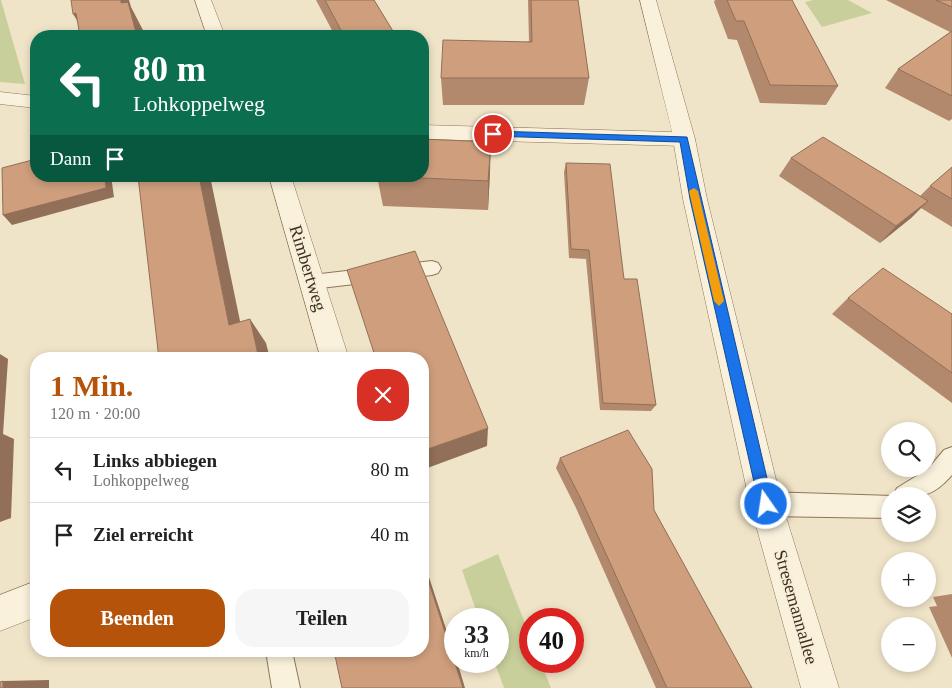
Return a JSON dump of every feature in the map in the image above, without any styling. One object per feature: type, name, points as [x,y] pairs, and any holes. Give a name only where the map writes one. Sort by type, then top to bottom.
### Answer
[{"type":"street","points":[[203,0],[214,30]]},
{"type":"street","name":"Stresemannallee","points":[[648,0],[684,139],[695,199],[766,504],[820,688]]},
{"type":"street","points":[[0,98],[30,101]]},
{"type":"street","points":[[429,132],[684,139]]},
{"type":"street","name":"Rimbertweg","points":[[282,182],[333,352]]},
{"type":"street","points":[[0,613],[30,601]]},
{"type":"lane","points":[[312,282],[432,268]]},
{"type":"lane","points":[[919,487],[935,477],[952,458]]},
{"type":"lane","points":[[766,504],[881,506]]},
{"type":"lane","points":[[280,657],[286,688]]},
{"type":"green space","points":[[1,0],[25,84],[0,82]]},
{"type":"green space","points":[[813,0],[848,0],[872,13],[822,27],[805,2]]},
{"type":"green space","points":[[498,554],[519,608],[519,673],[545,673],[551,688],[504,688],[498,673],[509,673],[509,608],[475,608],[462,570]]},
{"type":"building","points":[[71,0],[121,0],[121,3],[128,2],[135,30],[79,30],[76,13],[73,14]]},
{"type":"building","points":[[325,0],[374,0],[392,30],[341,30]]},
{"type":"building","points":[[531,0],[578,0],[589,78],[441,78],[443,40],[532,42]]},
{"type":"building","points":[[727,0],[792,0],[838,86],[770,85],[744,21],[736,21]]},
{"type":"building","points":[[936,0],[952,0],[952,7]]},
{"type":"building","points":[[952,31],[952,96],[898,69]]},
{"type":"building","points":[[823,137],[928,201],[896,226],[791,158]]},
{"type":"building","points":[[429,139],[491,142],[488,181],[429,178]]},
{"type":"building","points":[[30,161],[30,182],[106,182],[106,188],[3,215],[2,168]]},
{"type":"building","points":[[566,163],[610,164],[624,279],[637,279],[656,405],[603,403],[589,250],[571,249]]},
{"type":"building","points":[[952,167],[952,199],[930,186]]},
{"type":"building","points":[[139,182],[200,182],[229,325],[250,319],[257,352],[158,352]]},
{"type":"building","points":[[415,251],[488,428],[429,449],[429,352],[374,352],[347,270]]},
{"type":"building","points":[[883,268],[952,314],[952,373],[848,298]]},
{"type":"building","points":[[628,430],[652,469],[654,510],[752,688],[667,688],[581,499],[560,458]]},
{"type":"building","points":[[429,583],[444,629],[444,673],[458,673],[463,688],[342,688],[335,657],[429,657]]},
{"type":"building","points":[[3,681],[3,688],[0,688],[0,682]]},
{"type":"slow traffic","points":[[694,191],[719,301]]},
{"type":"route","points":[[493,134],[684,139],[695,199],[766,504]]}]
